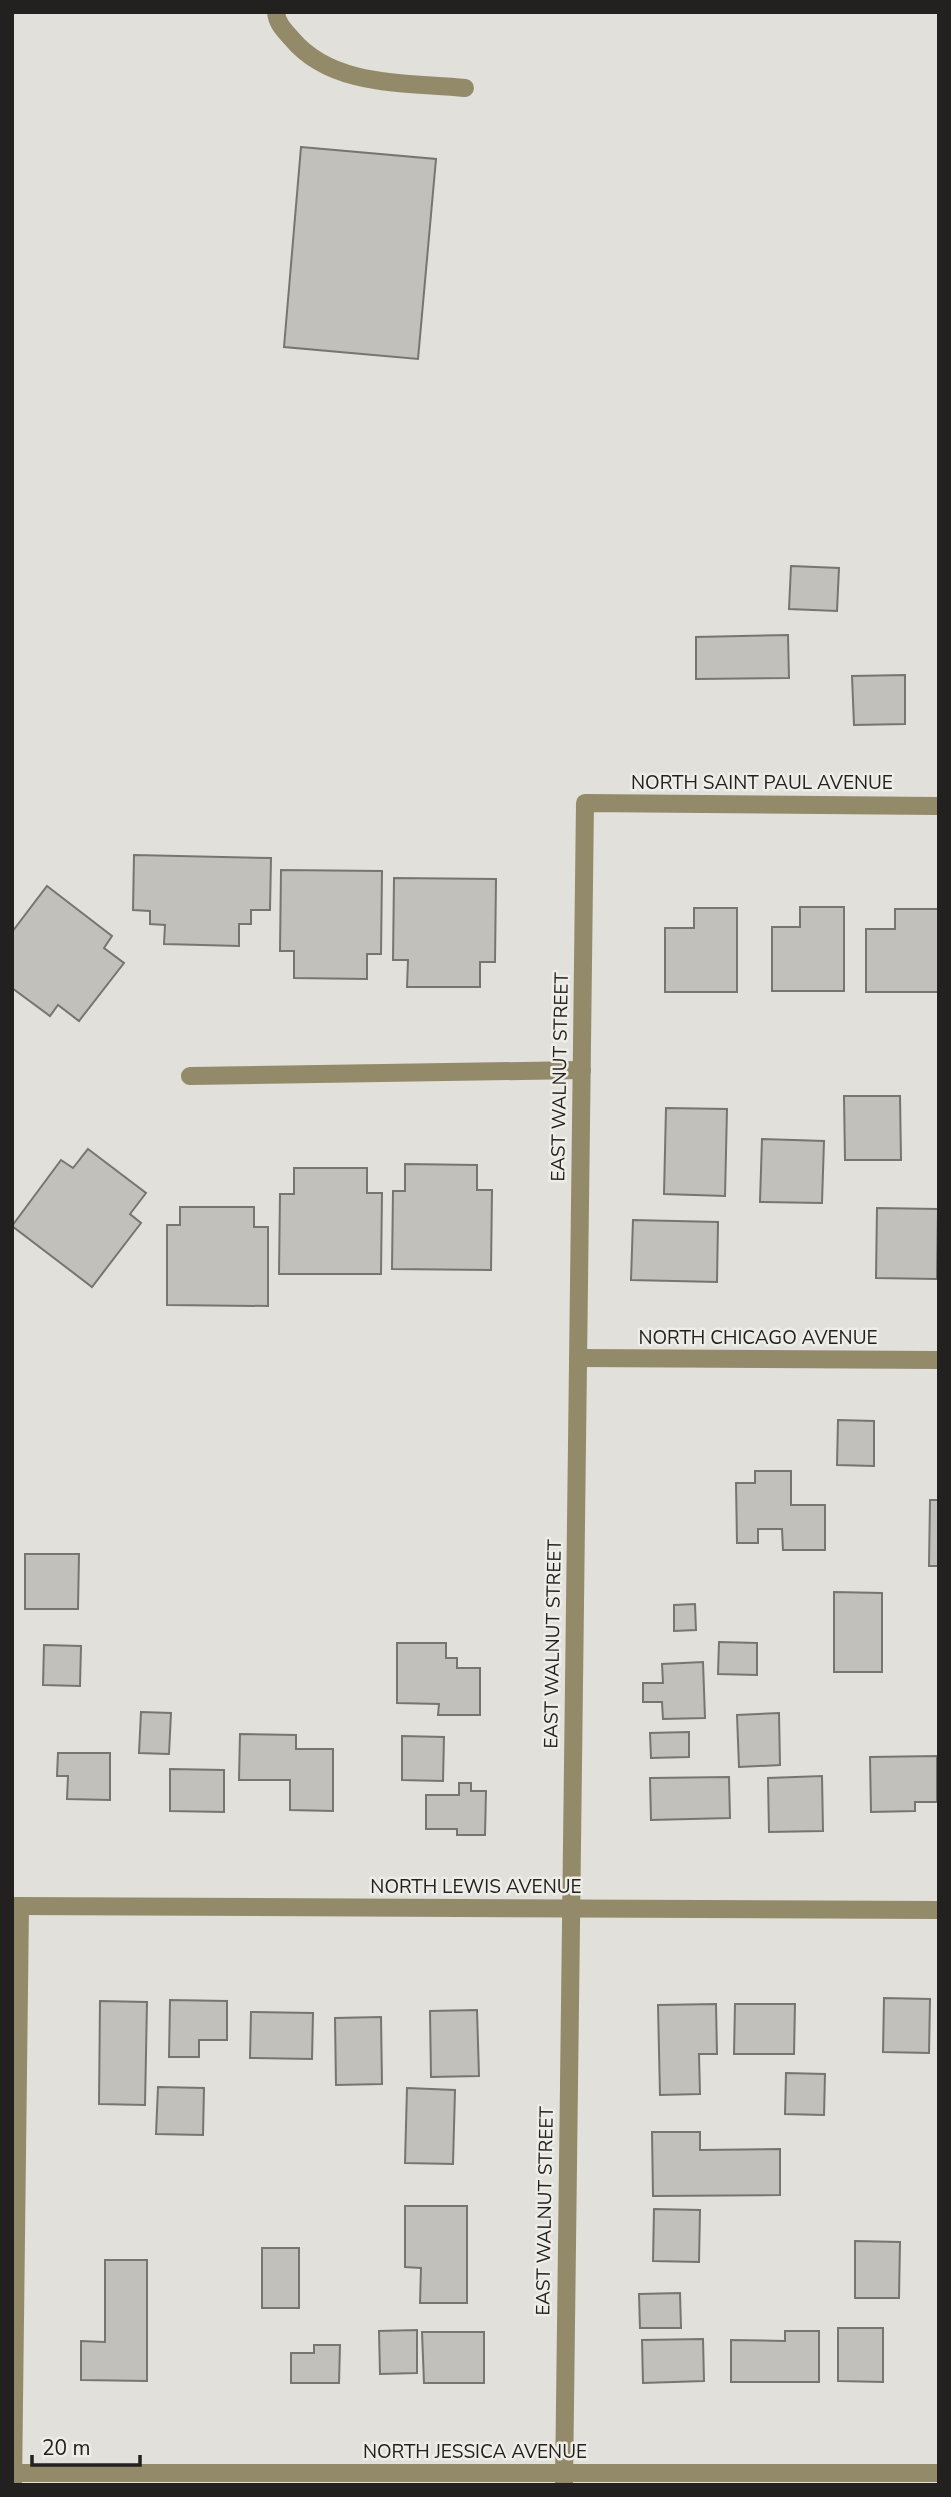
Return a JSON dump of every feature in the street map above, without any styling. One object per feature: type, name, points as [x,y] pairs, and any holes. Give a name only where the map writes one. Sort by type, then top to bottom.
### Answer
[{"type":"street","points":[[276,12],[277,20],[304,53],[327,69],[356,76],[465,88]]},
{"type":"street","name":"NORTH SAINT PAUL AVENUE","points":[[585,803],[939,806]]},
{"type":"street","name":"EAST WALNUT STREET","points":[[564,2479],[569,1909],[585,803]]},
{"type":"street","points":[[190,1076],[582,1070]]},
{"type":"street","name":"NORTH CHICAGO AVENUE","points":[[578,1358],[939,1360]]},
{"type":"street","points":[[13,2485],[16,1906]]},
{"type":"street","name":"NORTH LEWIS AVENUE","points":[[16,1906],[939,1910]]},
{"type":"street","name":"NORTH JESSICA AVENUE","points":[[13,2473],[564,2479],[939,2473]]},
{"type":"building","points":[[301,147],[436,159],[418,359],[284,347]]},
{"type":"building","points":[[791,566],[839,568],[837,611],[789,609]]},
{"type":"building","points":[[788,635],[789,678],[696,679],[696,637]]},
{"type":"building","points":[[905,675],[905,724],[854,725],[852,676]]},
{"type":"building","points":[[134,855],[271,858],[270,910],[251,910],[251,924],[239,924],[239,946],[164,944],[165,925],[150,924],[150,911],[133,910]]},
{"type":"building","points":[[281,870],[382,871],[381,954],[367,954],[367,979],[294,978],[294,951],[280,951]]},
{"type":"building","points":[[394,878],[496,879],[495,962],[480,962],[480,987],[407,987],[408,960],[393,960]]},
{"type":"building","points":[[47,886],[112,936],[104,948],[124,963],[79,1021],[58,1005],[50,1016],[12,988],[12,932]]},
{"type":"building","points":[[800,907],[844,907],[844,991],[772,991],[772,927],[800,927]]},
{"type":"building","points":[[694,908],[737,908],[737,992],[665,992],[665,928],[694,928]]},
{"type":"building","points":[[895,909],[938,909],[938,992],[866,992],[866,929],[895,929]]},
{"type":"building","points":[[844,1096],[900,1096],[901,1160],[845,1160]]},
{"type":"building","points":[[666,1108],[727,1109],[725,1196],[664,1194]]},
{"type":"building","points":[[762,1139],[824,1141],[822,1203],[760,1202]]},
{"type":"building","points":[[88,1149],[146,1193],[130,1214],[141,1223],[92,1287],[12,1226],[61,1160],[73,1168]]},
{"type":"building","points":[[405,1164],[477,1165],[477,1190],[492,1190],[491,1270],[392,1269],[393,1191],[405,1191]]},
{"type":"building","points":[[294,1168],[367,1168],[367,1193],[382,1193],[381,1274],[279,1274],[280,1194],[294,1194]]},
{"type":"building","points":[[180,1207],[254,1207],[254,1227],[268,1227],[268,1306],[167,1305],[167,1225],[180,1225]]},
{"type":"building","points":[[877,1208],[938,1209],[937,1279],[876,1278]]},
{"type":"building","points":[[633,1220],[718,1222],[717,1282],[631,1280]]},
{"type":"building","points":[[838,1420],[874,1421],[874,1466],[837,1465]]},
{"type":"building","points":[[755,1471],[791,1471],[791,1505],[825,1505],[825,1550],[783,1550],[782,1529],[758,1529],[758,1543],[737,1543],[736,1483],[755,1483]]},
{"type":"building","points":[[930,1500],[939,1500],[939,1566],[929,1566]]},
{"type":"building","points":[[25,1554],[79,1554],[78,1609],[25,1609]]},
{"type":"building","points":[[834,1592],[882,1593],[882,1672],[834,1672]]},
{"type":"building","points":[[695,1604],[696,1630],[674,1631],[674,1605]]},
{"type":"building","points":[[719,1642],[757,1643],[757,1675],[718,1674]]},
{"type":"building","points":[[397,1643],[446,1643],[446,1658],[457,1658],[457,1668],[480,1668],[480,1715],[438,1715],[439,1704],[397,1703]]},
{"type":"building","points":[[44,1645],[81,1646],[80,1686],[43,1685]]},
{"type":"building","points":[[703,1662],[705,1718],[663,1719],[662,1702],[643,1702],[643,1683],[663,1683],[662,1664]]},
{"type":"building","points":[[141,1712],[171,1713],[169,1754],[139,1753]]},
{"type":"building","points":[[779,1713],[780,1765],[739,1767],[737,1715]]},
{"type":"building","points":[[689,1732],[689,1757],[651,1758],[650,1733]]},
{"type":"building","points":[[240,1734],[296,1735],[296,1749],[333,1749],[333,1811],[290,1810],[290,1780],[239,1780]]},
{"type":"building","points":[[402,1736],[444,1737],[443,1781],[402,1780]]},
{"type":"building","points":[[58,1753],[110,1753],[110,1800],[67,1799],[68,1776],[57,1776]]},
{"type":"building","points":[[937,1756],[937,1802],[915,1802],[915,1811],[871,1812],[870,1757]]},
{"type":"building","points":[[170,1769],[224,1770],[224,1812],[170,1811]]},
{"type":"building","points":[[822,1776],[823,1831],[769,1832],[768,1778]]},
{"type":"building","points":[[729,1777],[730,1818],[651,1820],[650,1778]]},
{"type":"building","points":[[459,1783],[471,1783],[471,1791],[486,1791],[485,1835],[457,1835],[457,1829],[426,1829],[426,1795],[459,1795]]},
{"type":"building","points":[[884,1998],[930,1999],[929,2053],[883,2052]]},
{"type":"building","points":[[170,2000],[227,2001],[227,2040],[199,2040],[199,2057],[169,2057]]},
{"type":"building","points":[[100,2001],[147,2002],[145,2105],[99,2104]]},
{"type":"building","points":[[716,2004],[717,2054],[699,2054],[700,2094],[660,2095],[658,2005]]},
{"type":"building","points":[[735,2004],[795,2004],[794,2054],[734,2054]]},
{"type":"building","points":[[477,2010],[479,2076],[431,2077],[430,2011]]},
{"type":"building","points":[[251,2012],[313,2013],[312,2059],[250,2058]]},
{"type":"building","points":[[381,2017],[382,2084],[336,2085],[335,2018]]},
{"type":"building","points":[[786,2073],[825,2074],[824,2115],[785,2114]]},
{"type":"building","points":[[158,2087],[204,2088],[203,2135],[156,2134]]},
{"type":"building","points":[[407,2088],[455,2090],[453,2164],[405,2163]]},
{"type":"building","points":[[652,2132],[700,2132],[700,2150],[780,2149],[780,2195],[653,2196]]},
{"type":"building","points":[[405,2206],[467,2206],[467,2303],[420,2303],[421,2268],[405,2267]]},
{"type":"building","points":[[654,2209],[700,2210],[699,2262],[653,2261]]},
{"type":"building","points":[[855,2241],[900,2242],[899,2298],[855,2298]]},
{"type":"building","points":[[262,2248],[299,2248],[299,2308],[262,2308]]},
{"type":"building","points":[[105,2260],[147,2260],[147,2381],[81,2380],[81,2341],[105,2342]]},
{"type":"building","points":[[680,2293],[681,2328],[640,2328],[639,2294]]},
{"type":"building","points":[[838,2328],[883,2328],[883,2382],[838,2381]]},
{"type":"building","points":[[417,2330],[417,2373],[380,2374],[379,2331]]},
{"type":"building","points":[[785,2331],[819,2331],[819,2382],[731,2382],[731,2340],[785,2341]]},
{"type":"building","points":[[422,2332],[484,2332],[484,2383],[424,2383]]},
{"type":"building","points":[[703,2339],[704,2381],[643,2383],[642,2340]]},
{"type":"building","points":[[314,2345],[340,2345],[339,2383],[291,2383],[291,2353],[314,2353]]}]
